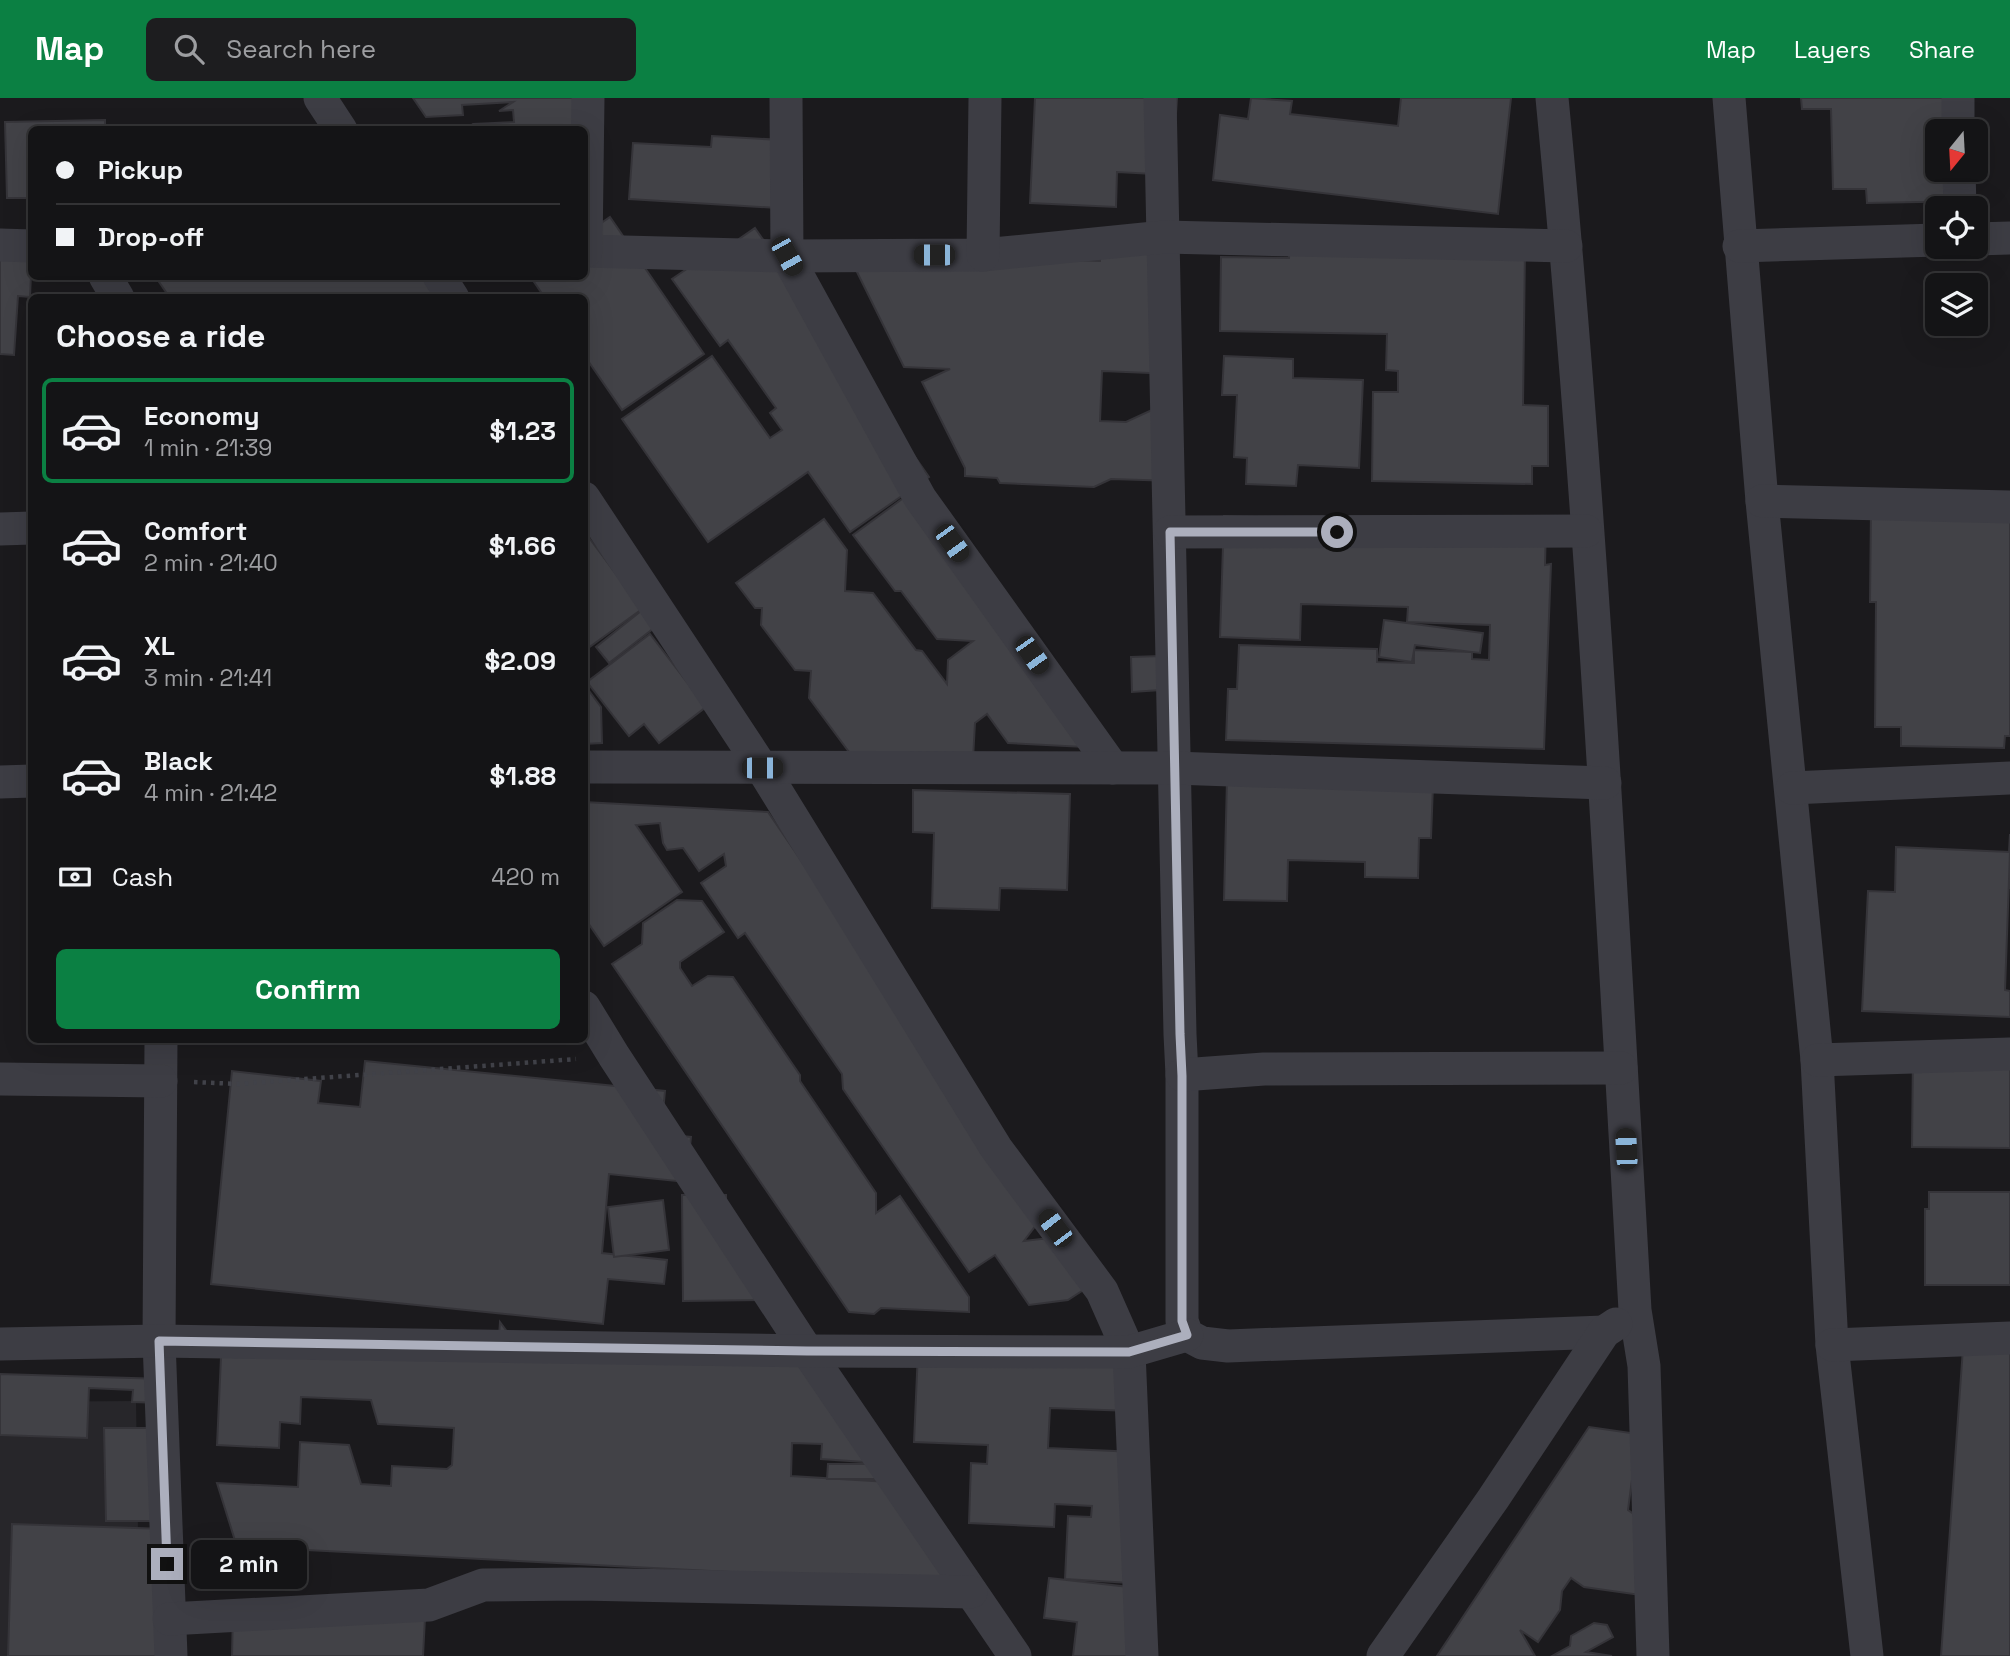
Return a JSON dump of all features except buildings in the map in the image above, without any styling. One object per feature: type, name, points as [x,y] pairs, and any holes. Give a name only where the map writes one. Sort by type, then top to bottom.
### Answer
[{"type":"street","points":[[320,98],[338,126]]},
{"type":"street","points":[[587,126],[588,98]]},
{"type":"street","points":[[786,98],[787,256],[920,498],[1113,768]]},
{"type":"street","points":[[983,255],[985,98]]},
{"type":"street","points":[[1160,98],[1182,1076],[1182,1321],[1187,1335],[1202,1343],[1228,1346],[1604,1332]]},
{"type":"street","points":[[1552,98],[1566,246],[1605,783],[1635,1310],[1644,1366],[1653,1656]]},
{"type":"street","points":[[1728,98],[1762,501],[1817,1060],[1832,1345],[1867,1656]]},
{"type":"street","points":[[1958,98],[1958,119]]},
{"type":"street","points":[[588,251],[787,256],[983,255],[1164,237],[1566,246]]},
{"type":"street","points":[[1988,239],[2010,238]]},
{"type":"street","points":[[1739,246],[1925,240]]},
{"type":"street","points":[[0,245],[28,246]]},
{"type":"street","points":[[1762,501],[2010,507]]},
{"type":"street","points":[[588,504],[762,768],[996,1148],[1102,1291],[1129,1352],[1142,1656]]},
{"type":"street","points":[[0,528],[28,528]]},
{"type":"street","points":[[1170,532],[1586,531]]},
{"type":"street","points":[[588,767],[1174,768],[1605,783]]},
{"type":"street","points":[[1792,788],[2010,778]]},
{"type":"street","points":[[0,782],[28,781]]},
{"type":"street","points":[[588,1014],[807,1351],[1014,1656]]},
{"type":"street","points":[[161,1043],[159,1341],[171,1656]]},
{"type":"street","points":[[1817,1060],[2010,1054]]},
{"type":"street","points":[[1182,1076],[1264,1069],[1621,1068]]},
{"type":"street","points":[[0,1079],[161,1081]]},
{"type":"street","points":[[1383,1656],[1493,1499],[1604,1332],[1635,1310]]},
{"type":"street","points":[[0,1345],[159,1341],[807,1351],[1129,1352],[1187,1335]]},
{"type":"street","points":[[1832,1345],[2010,1338]]},
{"type":"street","points":[[169,1619],[429,1605],[483,1586],[580,1584],[971,1592]]},
{"type":"path","points":[[161,1081],[237,1084],[614,1056]]},
{"type":"shaded area","points":[[136,1401],[140,1656],[0,1656],[0,1402]]},
{"type":"route","points":[[167,1564],[159,1341],[807,1351],[1129,1352],[1187,1335],[1182,1321],[1182,1076],[1170,532],[1337,532]]}]
